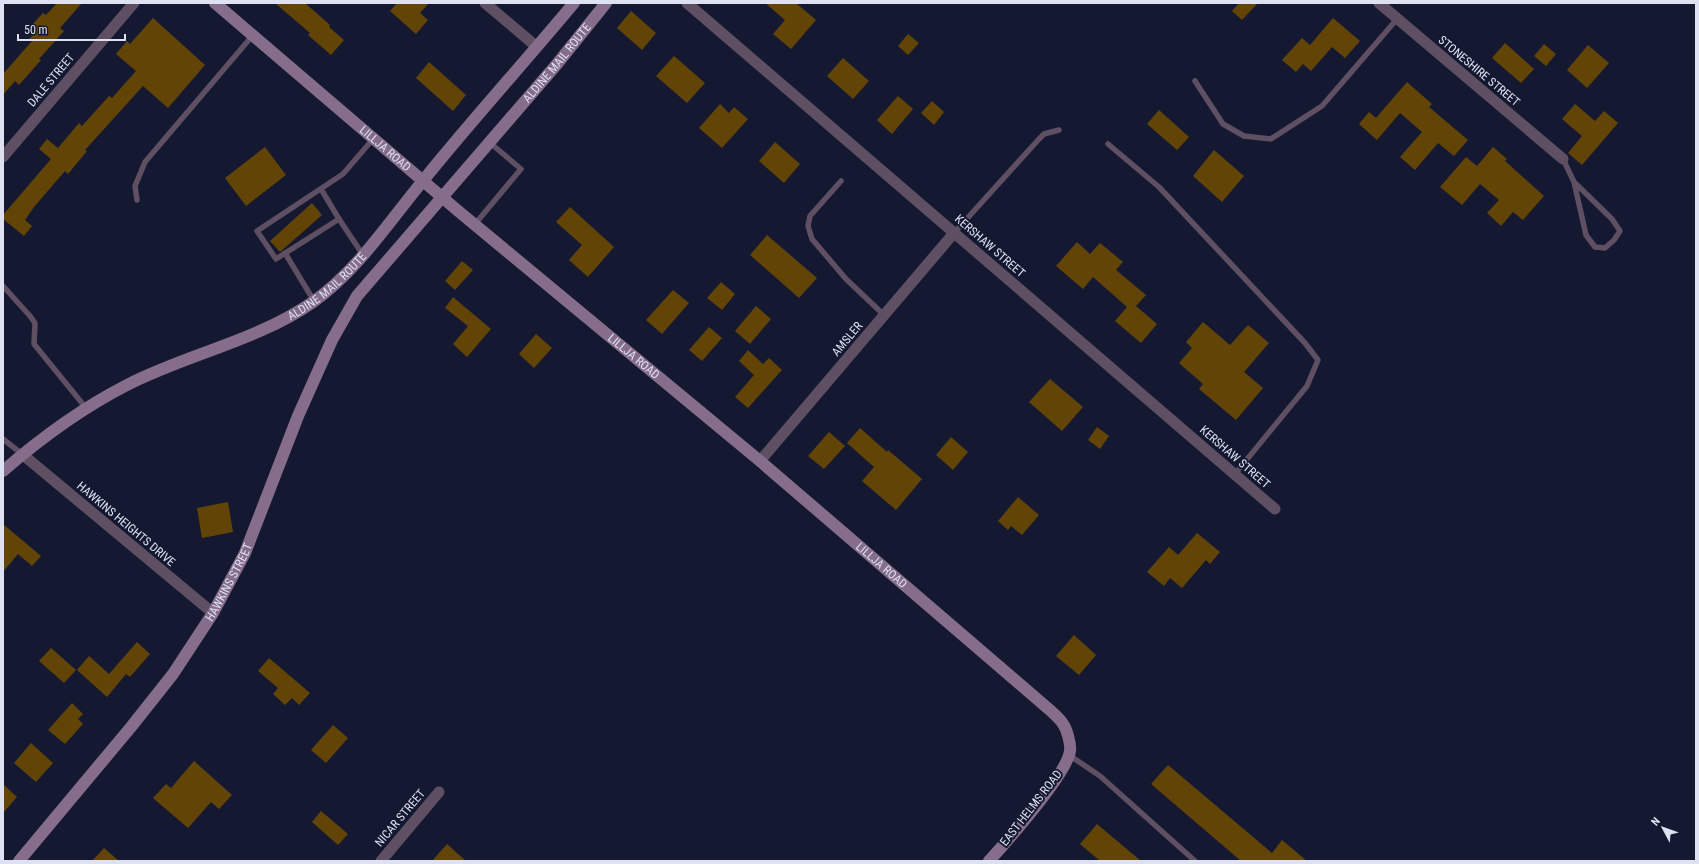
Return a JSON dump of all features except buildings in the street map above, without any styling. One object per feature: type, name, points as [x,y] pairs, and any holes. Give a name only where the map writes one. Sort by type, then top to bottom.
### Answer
[{"type":"main road","name":"LILLJA ROAD","points":[[215,3],[373,139],[760,462],[1051,711],[1064,725],[1070,750],[1069,754]]},
{"type":"main road","name":"ALDINE MAIL ROUTE","points":[[3,471],[56,427],[128,385],[282,322],[314,301],[374,244],[422,180],[574,3]]},
{"type":"main road","name":"ALDINE MAIL ROUTE","points":[[381,268],[606,3]]},
{"type":"main road","name":"HAWKINS STREET","points":[[19,861],[169,680],[213,613],[245,553],[298,416],[332,340],[357,296],[381,268]]},
{"type":"main road","name":"EAST HELMS ROAD","points":[[989,861],[1031,812],[1060,773],[1069,754]]},
{"type":"street","name":"DALE STREET","points":[[3,157],[134,3]]},
{"type":"street","points":[[485,3],[537,47]]},
{"type":"street","name":"KERSHAW STREET","points":[[687,3],[1275,508]]},
{"type":"street","name":"STONESHIRE STREET","points":[[1378,3],[1563,159]]},
{"type":"street","name":"AMSLER","points":[[760,462],[954,233]]},
{"type":"street","name":"HAWKINS HEIGHTS DRIVE","points":[[22,454],[213,613]]},
{"type":"street","name":"NICAR STREET","points":[[381,861],[439,792]]},
{"type":"lane","points":[[1194,81],[1223,124],[1244,136],[1271,139],[1322,106],[1397,19]]},
{"type":"lane","points":[[137,200],[135,186],[145,162],[253,35]]},
{"type":"lane","points":[[954,233],[1044,134],[1060,130]]},
{"type":"lane","points":[[339,219],[276,259],[257,231],[343,174],[373,139]]},
{"type":"lane","points":[[475,224],[521,168],[489,142]]},
{"type":"lane","points":[[1108,144],[1159,187],[1305,343],[1318,360],[1307,386],[1235,474]]},
{"type":"lane","points":[[1563,159],[1574,182],[1586,235],[1594,247],[1605,248],[1614,240],[1620,231],[1612,219],[1574,182]]},
{"type":"lane","points":[[841,181],[810,216],[808,226],[812,239],[846,279],[884,315]]},
{"type":"lane","points":[[321,189],[363,255]]},
{"type":"lane","points":[[286,252],[314,301]]},
{"type":"lane","points":[[3,286],[30,316],[34,324],[34,344],[86,409]]},
{"type":"lane","points":[[3,439],[22,454]]},
{"type":"lane","points":[[1069,754],[1100,776],[1195,861]]}]
